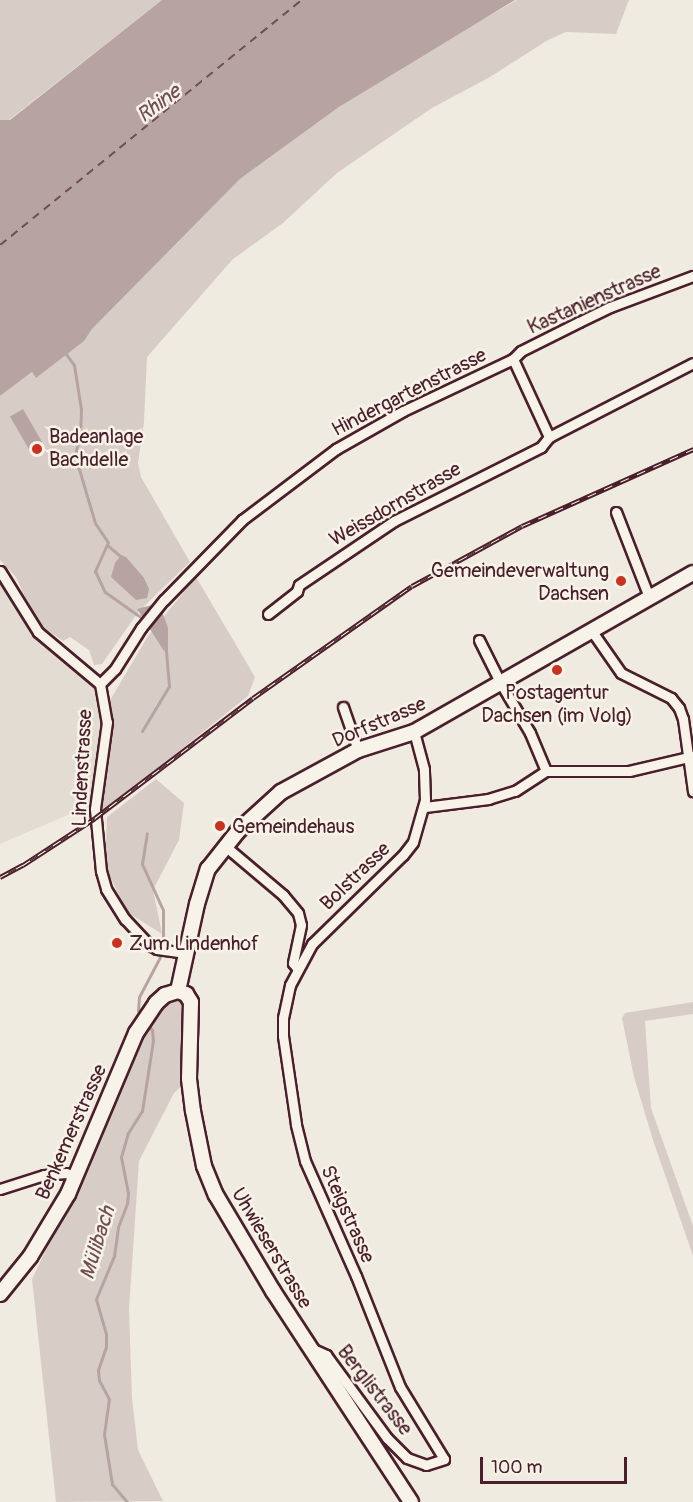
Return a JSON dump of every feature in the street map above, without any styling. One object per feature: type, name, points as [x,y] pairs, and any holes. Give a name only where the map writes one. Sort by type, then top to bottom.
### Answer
[{"type":"street","name":"Kastanienstrasse","points":[[513,359],[521,351],[610,307],[693,276]]},
{"type":"street","name":"Hindergartenstrasse","points":[[100,684],[115,669],[141,628],[194,569],[246,517],[336,449],[403,411],[513,359],[549,437]]},
{"type":"street","points":[[549,437],[693,363]]},
{"type":"street","name":"Weissdornstrasse","points":[[268,614],[297,591],[298,585],[394,521],[541,447],[549,437]]},
{"type":"street","points":[[616,512],[649,597]]},
{"type":"street","points":[[0,571],[38,632],[100,684]]},
{"type":"street","name":"Dorfstrasse","points":[[178,991],[179,952],[205,879],[225,846],[280,792],[358,750],[414,732],[693,573]]},
{"type":"street","points":[[591,630],[621,672],[663,693],[675,702],[683,719],[691,757],[693,791]]},
{"type":"street","points":[[479,640],[530,733],[546,771]]},
{"type":"street","name":"Lindenstrasse","points":[[100,684],[107,722],[95,809],[101,871],[106,889],[114,904],[142,939],[152,946],[179,952]]},
{"type":"street","points":[[343,707],[358,750]]},
{"type":"street","name":"Bolstrasse","points":[[297,968],[312,944],[410,847],[425,807],[424,769],[414,732]]},
{"type":"street","points":[[425,807],[488,799],[514,791],[546,771],[629,771],[691,757]]},
{"type":"street","points":[[225,846],[283,895],[298,913],[301,925],[293,963],[297,968]]},
{"type":"street","name":"Steigstrasse","points":[[297,968],[286,999],[283,1036],[296,1124],[305,1161],[356,1276],[400,1387],[444,1459]]},
{"type":"street","name":"Benkemerstrasse","points":[[0,1294],[36,1247],[76,1176],[136,1033],[156,1003],[165,995],[178,991]]},
{"type":"street","name":"Uhwieserstrasse","points":[[178,991],[186,994],[191,1002],[189,1079],[197,1136],[204,1166],[231,1224],[411,1502]]},
{"type":"street","points":[[0,1189],[44,1175],[66,1173],[76,1176]]},
{"type":"street","name":"Berglistrasse","points":[[309,1347],[326,1355],[387,1438],[407,1458],[426,1465],[444,1459]]},
{"type":"shaded area","points":[[0,0],[162,0],[9,120],[0,120]]},
{"type":"shaded area","points":[[517,0],[629,0],[616,34],[566,32],[548,40],[490,77],[432,108],[337,173],[283,223],[233,259],[147,357],[144,422],[138,463],[141,477],[190,562],[139,611],[102,664],[94,665],[89,650],[70,637],[63,641],[43,627],[29,606],[16,577],[0,560],[0,396],[32,372],[37,377],[83,341],[92,329],[240,179],[339,107],[415,58]]},
{"type":"shaded area","points":[[0,571],[29,621],[100,684],[106,707],[95,809],[70,814],[0,844]]},
{"type":"shaded area","points":[[196,577],[255,677],[248,696],[95,818],[106,707],[148,636]]},
{"type":"shaded area","points":[[156,779],[184,803],[179,840],[153,890],[162,934],[127,912],[105,866],[107,817]]},
{"type":"shaded area","points":[[178,998],[186,1005],[185,1083],[174,1093],[139,1161],[129,1309],[132,1398],[138,1450],[163,1501],[56,1502],[32,1279],[85,1168],[119,1084],[164,1002]]},
{"type":"shaded area","points":[[693,1002],[693,1014],[645,1021],[651,1108],[693,1226],[693,1256],[634,1077],[622,1018],[625,1013]]},
{"type":"water","name":"Rhine","points":[[162,0],[515,0],[339,107],[240,179],[92,329],[84,341],[36,378],[32,372],[0,396],[0,120],[10,120]]},
{"type":"water","points":[[23,409],[42,442],[29,449],[10,416]]},
{"type":"water","points":[[121,555],[126,557],[144,578],[149,589],[147,598],[136,600],[111,577],[115,563]]},
{"type":"water","points":[[159,603],[168,628],[168,652],[164,651],[137,609]]},
{"type":"waterway","name":"Mülibach","points":[[66,354],[74,365],[81,409],[80,437],[73,460],[79,469],[95,523],[108,542],[95,571],[105,592],[139,616]]},
{"type":"waterway","points":[[107,545],[120,556]]},
{"type":"waterway","name":"Mülibach","points":[[142,731],[169,686],[166,649]]},
{"type":"waterway","name":"Mülibach","points":[[138,1011],[139,997],[160,957],[163,941],[163,910],[142,864],[147,833]]},
{"type":"waterway","name":"Mülibach","points":[[127,1502],[112,1484],[104,1434],[109,1399],[99,1380],[98,1370],[106,1347],[106,1334],[96,1299],[114,1256],[118,1227],[127,1203],[128,1193],[121,1157],[128,1133],[142,1111],[153,1041],[152,1030],[148,1025]]},
{"type":"ferry route","points":[[0,245],[302,0]]},
{"type":"railway","points":[[0,877],[23,865],[95,818],[253,698],[412,586],[522,526],[693,449]]},
{"type":"place","name":"Badeanlage Bachdelle","points":[[37,449]]},
{"type":"place","name":"Gemeindeverwaltung Dachsen","points":[[621,581]]},
{"type":"place","name":"Postagentur Dachsen (im Volg)","points":[[557,670]]},
{"type":"place","name":"Gemeindehaus","points":[[220,826]]},
{"type":"place","name":"Zum Lindenhof","points":[[117,943]]}]
